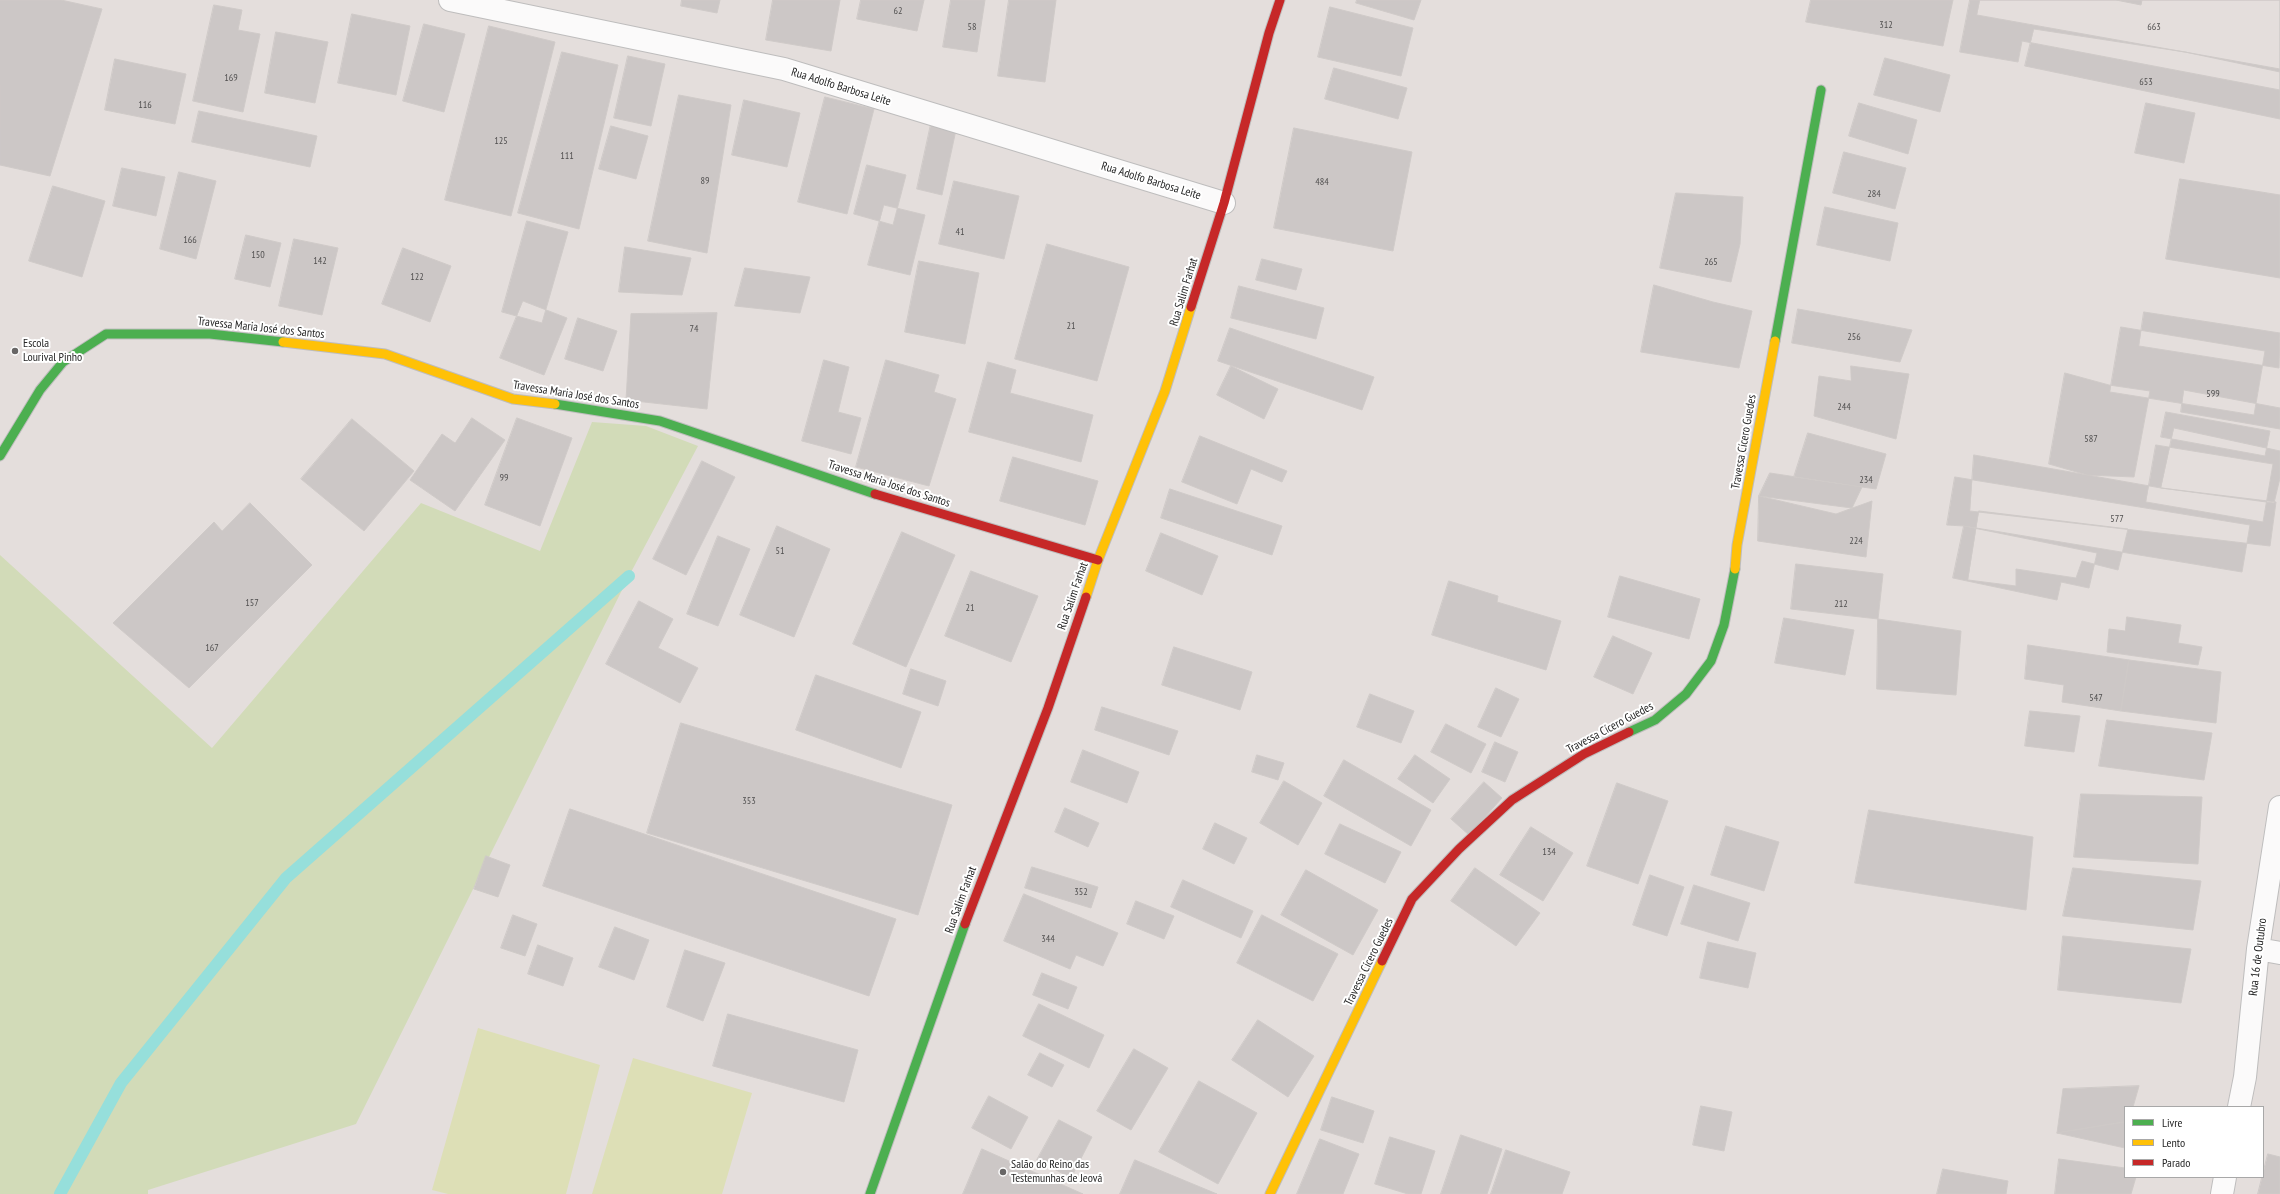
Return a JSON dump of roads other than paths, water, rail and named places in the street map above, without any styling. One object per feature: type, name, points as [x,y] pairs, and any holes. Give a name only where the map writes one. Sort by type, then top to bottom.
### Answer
[{"type":"street","name":"Rua Adolfo Barbosa Leite","points":[[450,0],[784,70],[1224,203]]},
{"type":"street","name":"Rua Salim Farhat","points":[[870,1194],[982,875],[1048,708],[1098,560],[1166,390],[1224,203],[1269,33],[1280,0]]},
{"type":"street","name":"Travessa Cícero Guedes","points":[[1270,1194],[1412,899],[1459,849],[1512,800],[1584,754],[1655,720],[1686,694],[1711,661],[1724,625],[1821,90]]},
{"type":"street","name":"Travessa Maria José dos Santos","points":[[0,456],[40,390],[63,362],[106,334],[210,334],[385,354],[513,399],[660,420],[888,498],[1098,560]]},
{"type":"street","name":"Rua 16 de Outubro","points":[[2239,1106],[2245,1077],[2258,949],[2280,807]]},
{"type":"street","points":[[2258,949],[2280,952]]},
{"type":"street","points":[[2222,1194],[2226,1178]]},
{"type":"waterway","points":[[60,1194],[121,1083],[286,878],[629,576]]},
{"type":"place","name":"Escola Lourival Pinho","points":[[15,351]]},
{"type":"place","name":"Salão do Reino das Testemunhas de Jeová","points":[[1003,1172]]}]
